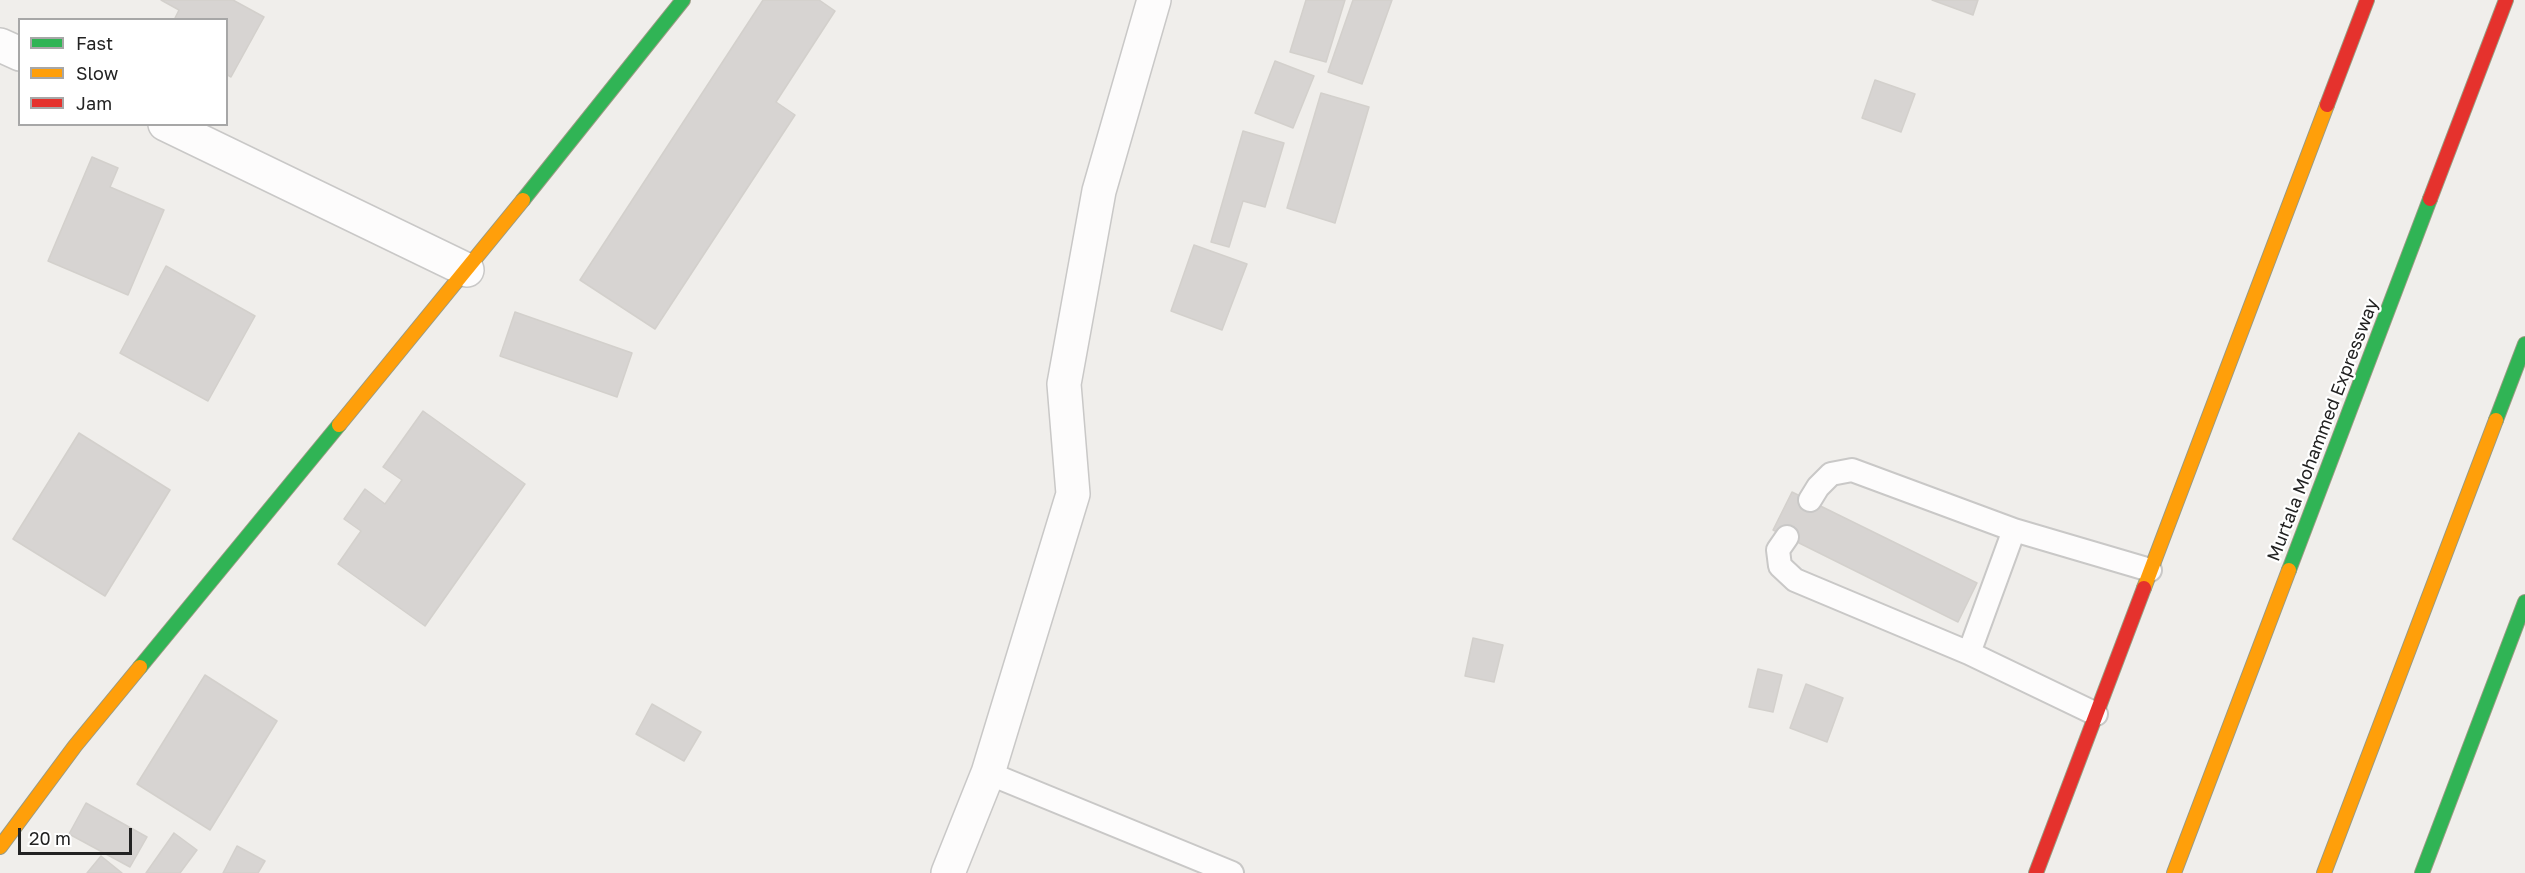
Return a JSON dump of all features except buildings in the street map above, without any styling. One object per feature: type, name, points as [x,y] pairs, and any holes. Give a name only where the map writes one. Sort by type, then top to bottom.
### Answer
[{"type":"main road","points":[[0,847],[75,746],[467,270],[683,0]]},
{"type":"main road","points":[[2036,873],[2367,0]]},
{"type":"main road","name":"Murtala Mohammed Expressway","points":[[2174,873],[2506,0]]},
{"type":"main road","points":[[2324,873],[2525,344]]},
{"type":"main road","points":[[2422,873],[2525,602]]},
{"type":"street","points":[[948,873],[988,773],[1073,494],[1064,384],[1099,191],[1154,0]]},
{"type":"street","points":[[0,45],[18,53]]},
{"type":"street","points":[[169,126],[467,270]]},
{"type":"lane","points":[[1810,500],[1818,487],[1832,474],[1852,470],[2014,530],[2150,570]]},
{"type":"lane","points":[[1969,653],[2014,530]]},
{"type":"lane","points":[[1786,537],[1778,550],[1780,566],[1795,580],[1969,653],[2096,714]]},
{"type":"lane","points":[[988,773],[1232,873]]},
{"type":"traffic: fast","points":[[523,200],[683,0]]},
{"type":"traffic: fast","points":[[2289,570],[2430,199]]},
{"type":"traffic: fast","points":[[2496,420],[2525,344]]},
{"type":"traffic: fast","points":[[140,667],[339,425]]},
{"type":"traffic: fast","points":[[2422,873],[2525,602]]},
{"type":"traffic: slow","points":[[2144,588],[2327,105]]},
{"type":"traffic: slow","points":[[339,425],[523,200]]},
{"type":"traffic: slow","points":[[2324,873],[2496,420]]},
{"type":"traffic: slow","points":[[2174,873],[2289,570]]},
{"type":"traffic: slow","points":[[0,847],[75,746],[140,667]]},
{"type":"traffic: jam","points":[[2327,105],[2367,0]]},
{"type":"traffic: jam","points":[[2430,199],[2506,0]]},
{"type":"traffic: jam","points":[[2036,873],[2144,588]]}]
